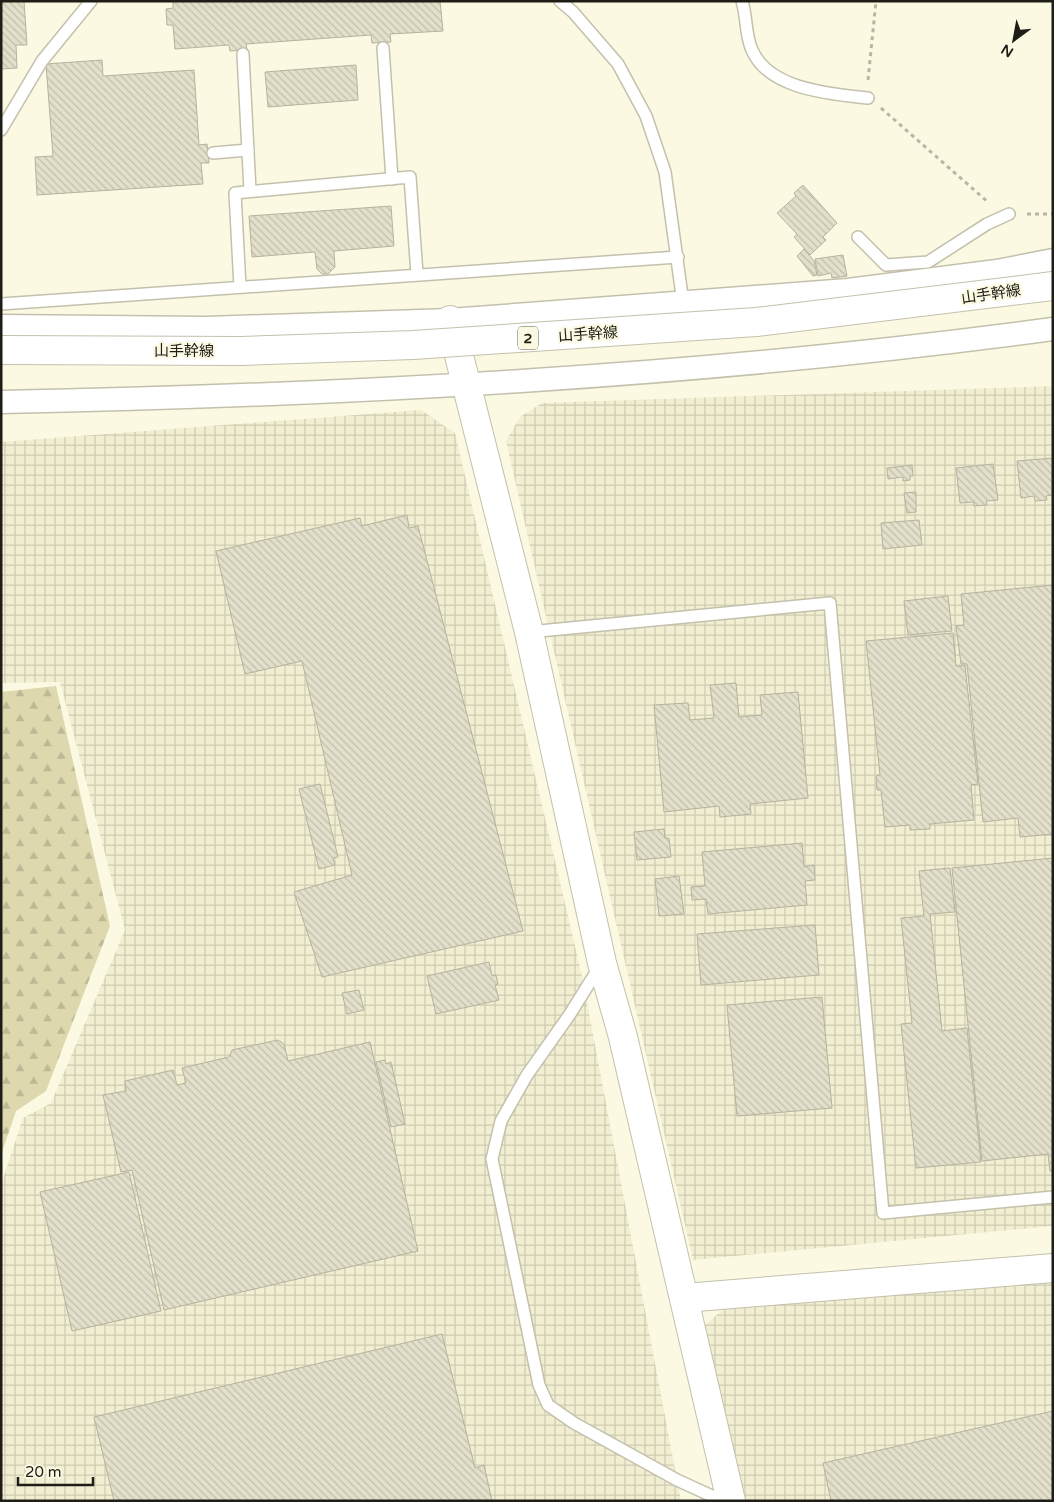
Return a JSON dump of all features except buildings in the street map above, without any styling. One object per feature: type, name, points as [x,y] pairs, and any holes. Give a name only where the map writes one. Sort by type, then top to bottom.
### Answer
[{"type":"street","points":[[1,326],[206,328],[450,320],[848,290],[997,270],[1053,260]]},
{"type":"street","name":"山手幹線","points":[[1,350],[242,351],[442,343],[756,322],[1053,286]]},
{"type":"street","points":[[450,320],[528,632],[602,963],[623,1037],[731,1501]]},
{"type":"street","points":[[1,402],[182,398],[466,383],[694,368],[896,349],[1053,329]]},
{"type":"street","points":[[684,1298],[1053,1268]]},
{"type":"lane","points":[[1,130],[42,61],[91,1]]},
{"type":"lane","points":[[560,1],[618,64],[646,116],[665,172],[678,257],[682,303]]},
{"type":"lane","points":[[742,1],[752,51],[763,65],[777,76],[803,89],[868,98]]},
{"type":"lane","points":[[383,48],[392,179]]},
{"type":"lane","points":[[243,54],[250,192]]},
{"type":"lane","points":[[213,153],[248,150]]},
{"type":"lane","points":[[240,287],[235,193],[392,179],[410,178],[417,274]]},
{"type":"lane","points":[[858,237],[886,265],[928,262],[987,224],[1009,214]]},
{"type":"lane","points":[[1,304],[678,257]]},
{"type":"lane","points":[[528,632],[830,603],[883,1213],[1053,1197]]},
{"type":"lane","points":[[602,963],[570,1014],[527,1075],[501,1121],[492,1159],[539,1384],[548,1405],[574,1423],[677,1480],[723,1501]]},
{"type":"path","points":[[876,1],[868,69],[868,98],[996,209],[1009,214],[1053,214]]},
{"type":"shaded area","points":[[1053,386],[1053,1226],[693,1260],[506,441],[520,417],[542,403]]},
{"type":"shaded area","points":[[421,410],[455,433],[582,976],[681,1501],[1,1501],[1,1185],[23,1118],[51,1103],[125,930],[60,682],[1,683],[1,442]]},
{"type":"shaded area","points":[[1053,1282],[1053,1501],[740,1501],[700,1329],[725,1308]]},
{"type":"green space","points":[[56,686],[110,926],[46,1091],[16,1111],[1,1155],[1,692]]}]
